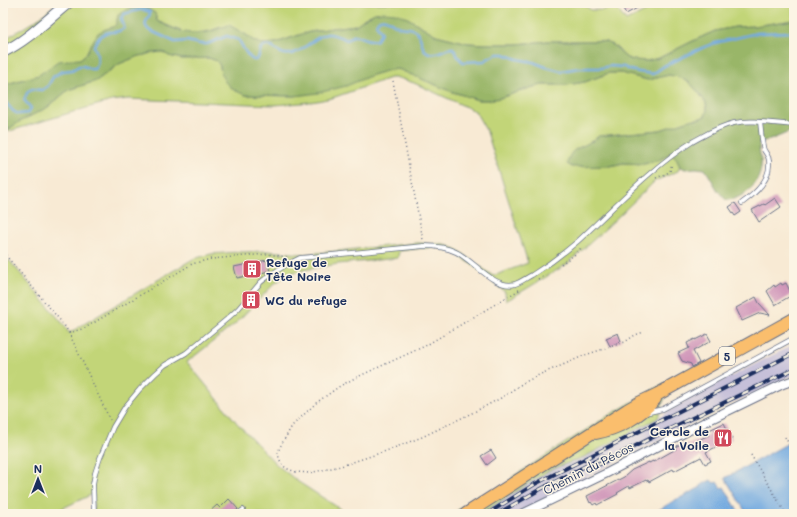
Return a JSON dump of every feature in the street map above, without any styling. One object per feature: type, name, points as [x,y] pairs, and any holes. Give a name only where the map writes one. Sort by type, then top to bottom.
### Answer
[{"type":"main road","name":"5","points":[[466,514],[589,435],[614,429],[630,415],[649,406],[660,393],[794,319]]},
{"type":"street","points":[[3,52],[12,48],[28,37],[68,3]]},
{"type":"street","name":"Chemin du Pécos","points":[[522,514],[617,468],[705,422],[794,380]]},
{"type":"lane","points":[[94,514],[93,484],[95,473],[113,427],[125,407],[155,374],[166,365],[186,353],[228,319],[261,282],[286,265],[300,258],[424,246],[440,246],[465,257],[500,283],[507,285],[515,284],[543,268],[567,250],[603,218],[631,190],[670,157],[701,137],[725,126],[743,122],[794,125]]},
{"type":"lane","points":[[742,203],[760,187],[769,170],[769,158],[763,149],[760,122]]},
{"type":"lane","points":[[630,415],[663,409],[794,338]]},
{"type":"lane","points":[[238,514],[242,510]]},
{"type":"path","points":[[393,81],[424,246]]},
{"type":"path","points":[[654,179],[670,171],[672,164],[670,157]]},
{"type":"path","points":[[558,266],[574,255],[584,245]]},
{"type":"path","points":[[3,252],[64,325],[113,427]]},
{"type":"path","points":[[69,334],[85,328],[192,264],[203,260],[267,254],[300,258]]},
{"type":"path","points":[[534,282],[547,274]]},
{"type":"path","points":[[520,289],[425,346],[353,379],[340,386],[316,403],[292,426],[280,446],[278,458],[282,465],[296,472],[309,473],[341,466],[386,451],[440,429],[501,398],[523,383],[543,373],[585,355],[625,342],[635,335],[644,332]]},
{"type":"path","points":[[785,437],[794,453]]},
{"type":"path","points":[[751,455],[786,514]]},
{"type":"shaded area","points":[[794,344],[794,375],[723,407],[515,514],[480,514],[550,470],[598,450],[658,418],[686,401],[685,400]]},
{"type":"green space","points":[[57,3],[582,3],[591,10],[604,10],[615,6],[626,21],[661,3],[794,3],[794,20],[755,26],[735,27],[715,31],[659,58],[647,61],[627,58],[617,48],[607,42],[548,41],[517,44],[468,43],[436,35],[404,16],[375,13],[356,25],[305,33],[276,43],[262,44],[254,41],[245,34],[221,27],[210,31],[185,33],[157,21],[154,13],[145,7],[140,7],[116,24],[113,28],[106,29],[90,46],[86,54],[80,59],[47,70],[39,75],[3,85],[3,40],[38,19]]},
{"type":"green space","points":[[145,7],[155,13],[157,21],[183,32],[203,33],[229,25],[254,41],[262,44],[276,43],[305,33],[356,25],[375,13],[383,12],[395,13],[404,16],[436,35],[468,43],[517,44],[548,41],[607,42],[617,48],[627,58],[647,61],[659,58],[715,31],[735,27],[755,26],[794,20],[794,130],[770,140],[763,141],[759,144],[761,170],[755,184],[742,195],[726,200],[718,191],[705,169],[685,169],[680,167],[677,159],[671,153],[659,160],[644,164],[623,163],[610,166],[572,167],[567,164],[570,155],[573,152],[599,136],[660,130],[705,116],[707,111],[706,103],[690,83],[679,77],[669,75],[648,80],[621,73],[609,73],[585,82],[567,85],[543,85],[500,98],[478,100],[450,91],[398,69],[375,74],[346,86],[318,93],[295,96],[245,95],[234,90],[225,82],[217,61],[209,58],[182,59],[169,56],[163,52],[136,57],[119,64],[96,81],[68,90],[48,107],[19,122],[3,133],[3,85],[39,75],[58,61],[80,59],[86,54],[98,33],[113,27],[116,24],[118,15],[127,9]]},
{"type":"green space","points":[[163,52],[169,56],[182,59],[209,58],[217,61],[220,66],[221,74],[245,95],[295,96],[398,69],[450,91],[478,100],[489,100],[533,87],[543,85],[567,85],[585,82],[609,73],[621,73],[648,80],[669,75],[679,77],[690,83],[699,93],[706,103],[707,112],[705,116],[701,118],[660,130],[599,136],[575,150],[610,166],[623,163],[644,164],[659,160],[671,153],[677,159],[680,167],[678,171],[655,181],[567,264],[506,301],[505,292],[482,272],[455,254],[437,248],[399,251],[398,258],[338,264],[290,273],[275,283],[235,324],[187,362],[237,423],[276,464],[297,481],[348,514],[94,514],[93,494],[50,514],[3,514],[3,268],[9,260],[64,325],[69,333],[193,259],[211,254],[267,251],[306,254],[417,243],[449,246],[458,250],[493,276],[528,263],[487,132],[475,111],[414,83],[399,78],[390,78],[332,98],[301,103],[274,105],[128,99],[112,101],[3,133],[19,122],[48,107],[68,90],[96,81],[119,64],[136,57]]},
{"type":"green space","points":[[665,383],[664,400],[658,418],[584,457],[550,470],[480,514],[452,514],[480,495],[484,502],[515,482],[512,477],[606,417]]},
{"type":"water","points":[[794,440],[794,514],[747,514],[725,478]]},
{"type":"water","points":[[711,480],[714,483],[717,482],[721,488],[724,487],[740,514],[652,514],[701,487],[701,485]]},
{"type":"building","points":[[620,3],[647,3],[626,14]]},
{"type":"building","points":[[775,198],[781,207],[759,222],[752,210],[764,204],[765,205]]},
{"type":"building","points":[[735,203],[741,212],[735,216],[729,207]]},
{"type":"building","name":"Refuge de Tête Noire","points":[[267,260],[270,271],[237,278],[234,267]]},
{"type":"building","points":[[781,283],[782,285],[786,283],[792,295],[775,305],[767,291],[774,285],[775,287]]},
{"type":"building","points":[[756,297],[759,303],[770,315],[760,313],[742,321],[736,308]]},
{"type":"building","points":[[618,333],[621,341],[610,346],[606,338]]},
{"type":"building","points":[[707,334],[711,341],[693,351],[699,363],[692,367],[691,364],[682,361],[678,353],[689,348],[687,343]]},
{"type":"building","points":[[724,423],[732,439],[706,452],[711,461],[705,464],[701,457],[674,471],[673,469],[649,482],[646,480],[630,488],[629,486],[617,493],[618,494],[597,505],[596,503],[593,505],[591,502],[590,503],[587,496],[624,477],[632,470],[649,462],[653,462],[676,449],[675,447],[683,443],[684,445],[690,444],[709,435],[707,431]]},
{"type":"building","points":[[491,450],[496,458],[487,465],[481,456]]},
{"type":"building","points":[[229,499],[238,509],[233,514],[207,514],[217,505],[220,508]]},
{"type":"waterway","points":[[3,99],[13,111],[18,114],[28,113],[31,108],[24,100],[28,91],[32,89],[42,90],[48,86],[53,77],[62,71],[72,70],[79,66],[94,69],[98,61],[94,46],[96,41],[103,34],[118,32],[124,28],[121,18],[124,14],[139,10],[150,12],[145,24],[149,30],[175,42],[187,41],[207,44],[227,36],[239,40],[244,50],[253,60],[258,58],[261,48],[265,46],[271,46],[279,52],[291,54],[327,34],[335,35],[347,40],[353,36],[358,36],[374,41],[377,40],[381,32],[376,24],[378,20],[384,19],[397,26],[415,30],[419,35],[424,49],[429,53],[433,54],[453,48],[463,62],[484,61],[497,54],[504,54],[561,71],[610,66],[624,67],[630,70],[653,74],[664,66],[715,43],[757,33],[794,32]]},
{"type":"railway","points":[[487,514],[535,484],[794,353]]},
{"type":"railway","points":[[598,465],[794,369]]},
{"type":"railway","points":[[497,514],[539,490],[603,457]]},
{"type":"place","name":"Refuge de Tête Noire","points":[[252,269]]},
{"type":"place","name":"WC du refuge","points":[[251,300]]},
{"type":"place","name":"Cercle de la Voile","points":[[723,438]]}]
